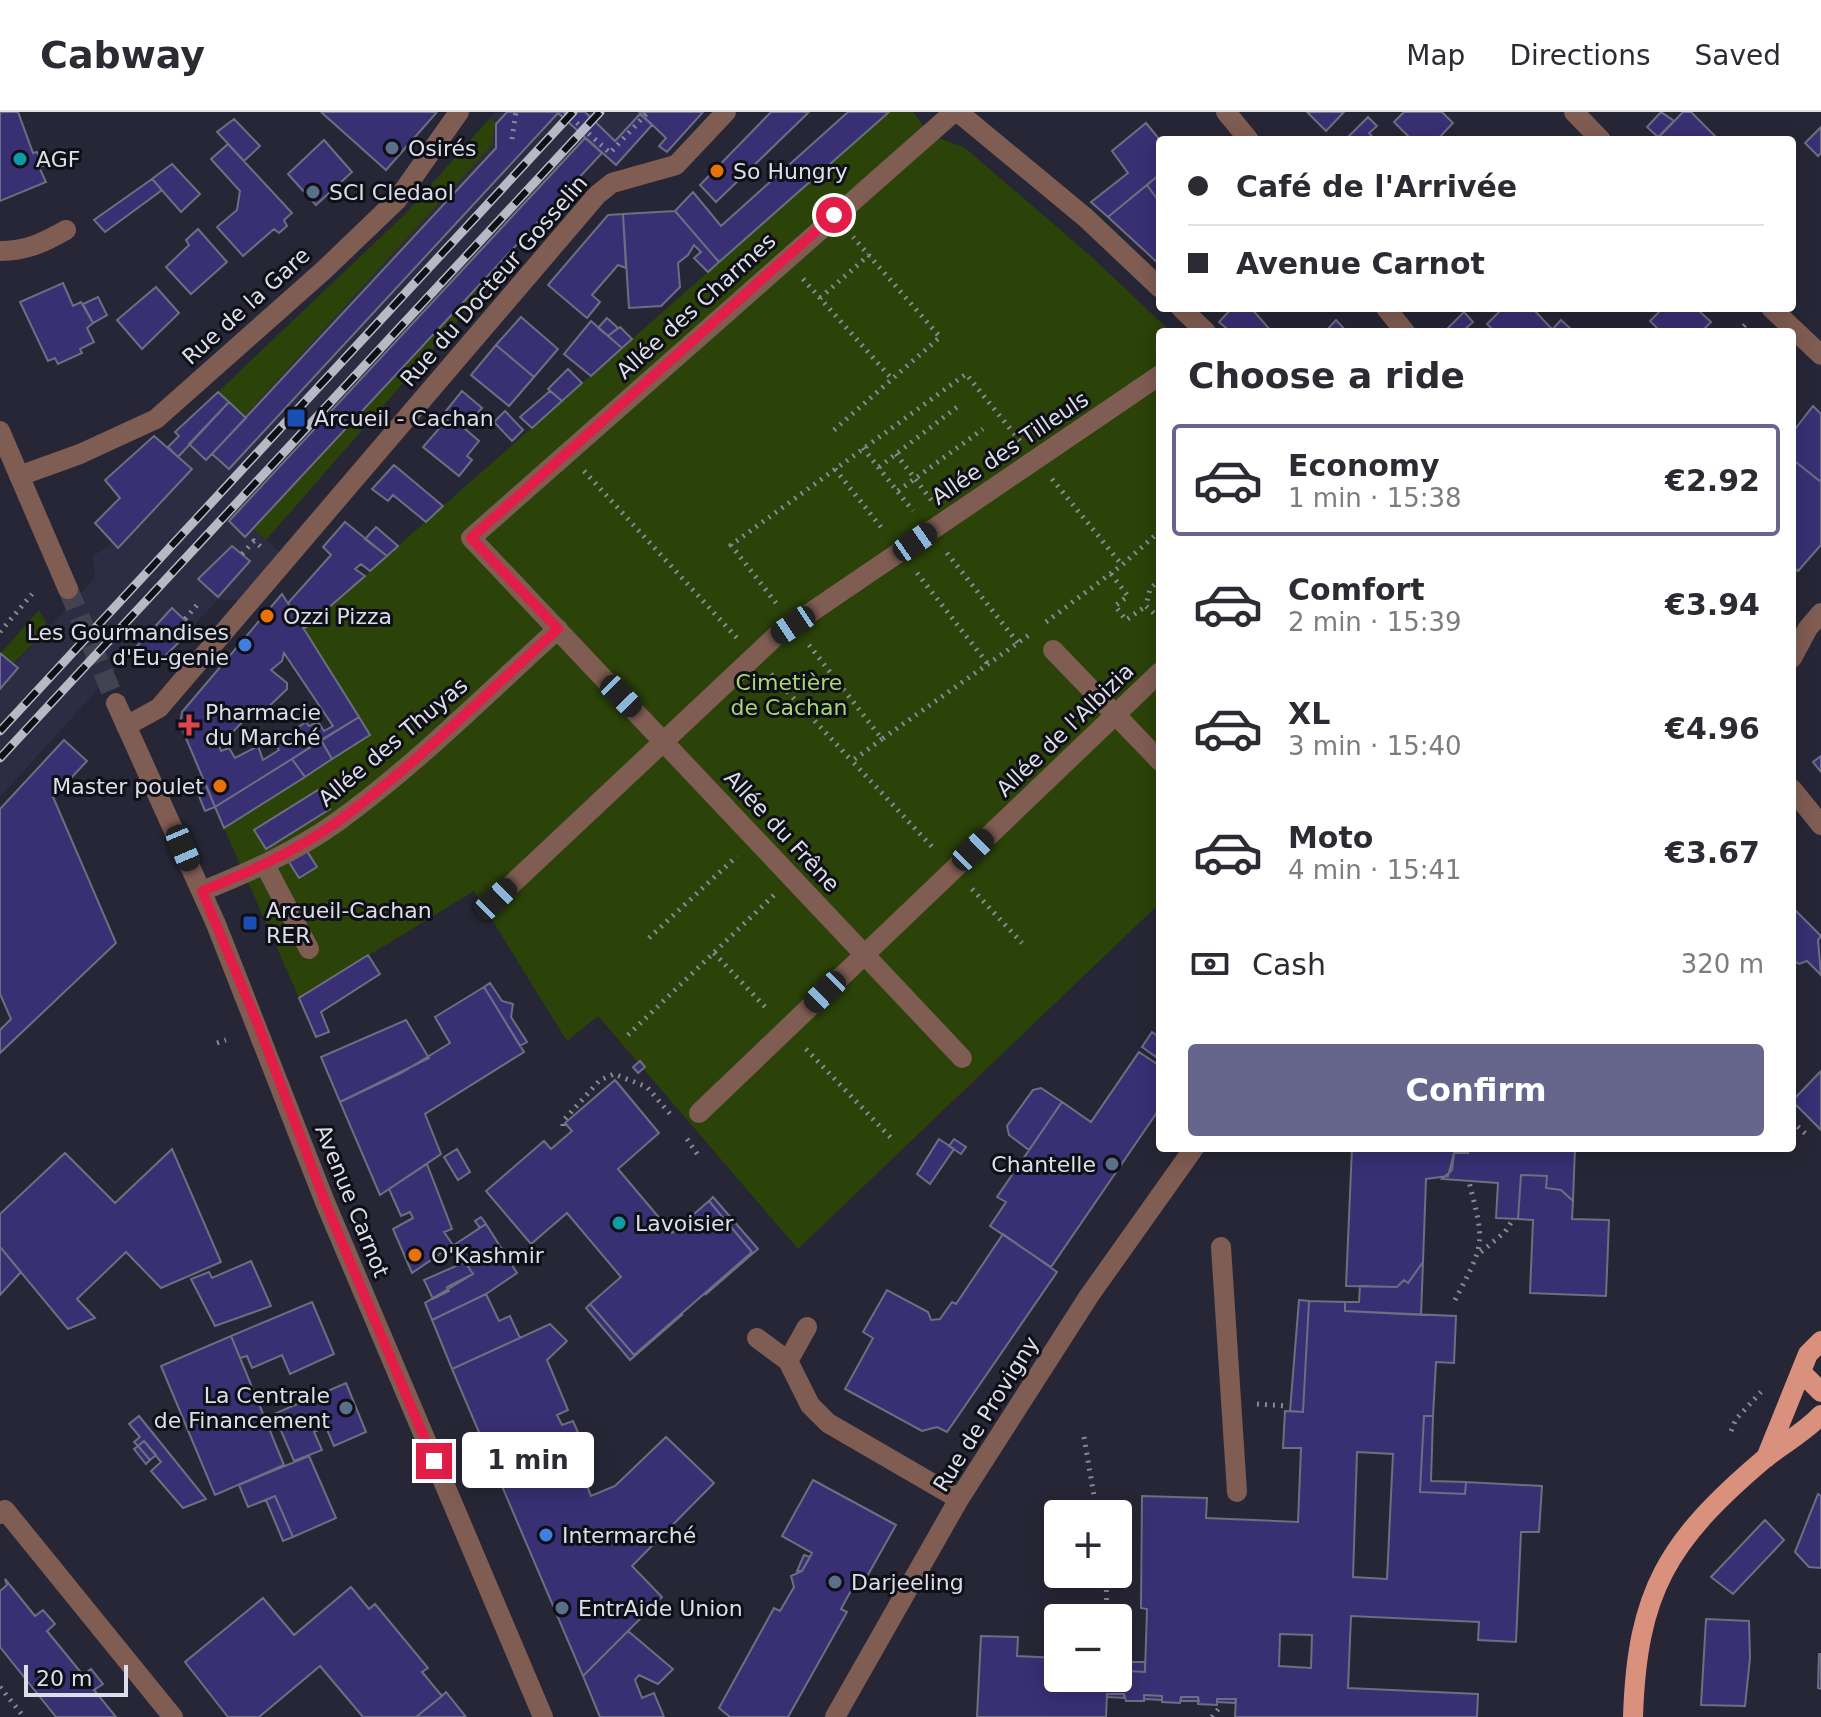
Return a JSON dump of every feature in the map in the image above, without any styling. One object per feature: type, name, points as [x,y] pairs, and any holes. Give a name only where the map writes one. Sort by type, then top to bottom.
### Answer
[{"type":"main road","points":[[1766,1458],[1808,1354],[1821,1341]]},
{"type":"main road","points":[[1801,1372],[1821,1392]]},
{"type":"main road","points":[[1633,1717],[1635,1660],[1642,1621],[1656,1582],[1681,1544],[1766,1458],[1782,1449],[1821,1415]]},
{"type":"street","name":"Rue de la Gare","points":[[19,476],[80,454],[156,419],[324,270],[397,200],[459,112]]},
{"type":"street","name":"Rue du Docteur Gosselin","points":[[126,726],[159,708],[597,195],[612,183],[676,165],[726,112]]},
{"type":"street","points":[[956,112],[1086,218],[1156,284]]},
{"type":"street","name":"Allée des Charmes","points":[[471,538],[834,215],[956,112]]},
{"type":"street","points":[[1226,112],[1246,136]]},
{"type":"street","points":[[1574,112],[1597,136]]},
{"type":"street","points":[[0,251],[21,251],[42,244],[66,230]]},
{"type":"street","points":[[1185,312],[1202,328]]},
{"type":"street","points":[[1389,312],[1402,328]]},
{"type":"street","points":[[1775,312],[1792,328]]},
{"type":"street","points":[[1796,332],[1821,355]]},
{"type":"street","name":"Allée des Tilleuls","points":[[496,899],[776,636],[1156,378]]},
{"type":"street","points":[[0,431],[68,589]]},
{"type":"street","name":"Allée du Frêne","points":[[471,538],[962,1058]]},
{"type":"street","points":[[1796,649],[1807,626]]},
{"type":"street","name":"Allée des Thuyas","points":[[202,891],[265,865],[336,823],[398,774],[558,629]]},
{"type":"street","points":[[1053,650],[1156,757]]},
{"type":"street","name":"Allée de l'Albizia","points":[[699,1113],[1156,676]]},
{"type":"street","name":"Avenue Carnot","points":[[116,703],[202,891],[259,1027],[325,1202],[543,1717]]},
{"type":"street","points":[[1796,794],[1821,825]]},
{"type":"street","points":[[265,865],[309,949]]},
{"type":"street","name":"Rue de Provigny","points":[[835,1717],[959,1499],[1089,1296],[1191,1152]]},
{"type":"street","points":[[1221,1247],[1237,1492]]},
{"type":"street","points":[[788,1361],[807,1327]]},
{"type":"street","points":[[757,1338],[788,1361],[810,1405],[828,1423],[959,1499]]},
{"type":"street","points":[[0,1514],[5,1510],[173,1717]]},
{"type":"path","points":[[512,139],[516,112]]},
{"type":"path","points":[[565,112],[610,153],[648,112]]},
{"type":"path","points":[[834,215],[940,337],[834,430]]},
{"type":"path","points":[[820,298],[869,255]]},
{"type":"path","points":[[797,272],[892,379]]},
{"type":"path","points":[[1742,328],[1750,320]]},
{"type":"path","points":[[879,467],[961,404]]},
{"type":"path","points":[[898,491],[983,429]]},
{"type":"path","points":[[567,453],[1022,943]]},
{"type":"path","points":[[896,454],[932,501]]},
{"type":"path","points":[[1122,565],[1156,535]]},
{"type":"path","points":[[242,554],[254,541]]},
{"type":"path","points":[[1111,574],[1128,596],[1115,606],[1126,620],[1146,606],[1150,589],[1156,583]]},
{"type":"path","points":[[0,632],[32,594]]},
{"type":"path","points":[[185,619],[197,605]]},
{"type":"path","points":[[1146,606],[1156,615]]},
{"type":"path","points":[[852,761],[882,739]]},
{"type":"path","points":[[649,938],[755,839]]},
{"type":"path","points":[[628,1035],[793,878]]},
{"type":"path","points":[[217,1043],[226,1040]]},
{"type":"path","points":[[563,1126],[568,1115],[600,1080],[614,1074],[647,1087],[675,1120]]},
{"type":"path","points":[[1796,1125],[1809,1137]]},
{"type":"path","points":[[682,1132],[698,1155]]},
{"type":"path","points":[[1469,1182],[1480,1227],[1480,1252]]},
{"type":"path","points":[[1455,1300],[1480,1252],[1505,1232],[1512,1221]]},
{"type":"path","points":[[1256,1404],[1287,1406]]},
{"type":"path","points":[[1084,1437],[1095,1500]]},
{"type":"path","points":[[0,1687],[24,1717]]},
{"type":"path","points":[[1212,1717],[1220,1707],[1224,1717]]},
{"type":"shaded area","points":[[495,112],[703,112],[667,152],[659,146],[666,138],[652,125],[616,165],[602,154],[253,528],[281,553],[240,601],[219,599],[157,664],[137,646],[0,797],[0,680],[95,578],[93,556],[113,543],[95,523],[119,498],[105,480],[154,436],[168,447],[179,436],[175,432],[392,228]]},
{"type":"green space","name":"Cimetière de Cachan","points":[[889,112],[913,112],[929,134],[965,148],[1093,258],[1167,328],[1156,328],[1156,907],[798,1249],[598,1016],[567,1041],[474,891],[299,998],[224,828],[370,735],[304,629]]},
{"type":"green space","points":[[490,118],[495,122],[492,145],[242,419],[218,392],[408,211]]},
{"type":"green space","points":[[500,263],[502,270],[266,540],[253,529]]},
{"type":"green space","points":[[39,610],[49,628],[11,666],[0,654]]},
{"type":"building","name":"AGF","points":[[0,112],[18,112],[33,153],[37,152],[43,166],[39,167],[46,182],[0,201]]},
{"type":"building","points":[[321,112],[437,112],[386,170]]},
{"type":"building","points":[[507,112],[585,112],[615,141],[640,114],[652,125],[616,165],[558,113],[229,469],[212,454],[496,148],[496,124]]},
{"type":"building","points":[[639,112],[703,112],[667,152],[659,146],[666,138]]},
{"type":"building","points":[[771,112],[809,112],[716,202],[700,185]]},
{"type":"building","points":[[848,112],[889,112],[719,262],[675,211],[693,192],[721,226]]},
{"type":"building","points":[[1307,112],[1344,112],[1326,131]]},
{"type":"building","points":[[1404,112],[1442,112],[1453,123],[1441,136],[1408,136],[1394,122]]},
{"type":"building","points":[[1661,112],[1674,121],[1659,136],[1647,127]]},
{"type":"building","points":[[1683,112],[1691,112],[1715,136],[1660,136]]},
{"type":"building","points":[[1368,117],[1377,126],[1369,133],[1372,136],[1349,136]]},
{"type":"building","points":[[234,119],[260,146],[244,161],[217,132]]},
{"type":"building","points":[[1146,123],[1157,136],[1156,177],[1108,217],[1091,202],[1128,173],[1112,151]]},
{"type":"building","points":[[1821,127],[1821,153],[1818,156],[1805,143]]},
{"type":"building","points":[[585,138],[602,153],[245,537],[229,521]]},
{"type":"building","points":[[324,140],[352,172],[316,205],[288,174]]},
{"type":"building","points":[[228,144],[292,213],[284,220],[287,226],[279,233],[274,229],[243,256],[217,227],[237,210],[240,191],[211,159]]},
{"type":"building","points":[[172,164],[200,194],[181,212],[152,179]]},
{"type":"building","points":[[1156,177],[1156,197],[1147,185]]},
{"type":"building","points":[[152,179],[162,190],[105,232],[94,220]]},
{"type":"building","points":[[1147,185],[1156,197],[1156,261],[1108,217]]},
{"type":"building","points":[[675,211],[719,262],[708,272],[694,258],[701,252],[694,245],[678,263],[680,287],[661,306],[629,308],[623,214]]},
{"type":"building","points":[[623,214],[626,268],[618,265],[592,295],[600,302],[587,318],[548,285],[608,215]]},
{"type":"building","points":[[198,229],[227,262],[191,294],[166,267],[189,245],[186,240]]},
{"type":"building","points":[[63,283],[73,306],[81,302],[93,323],[87,328],[94,342],[80,349],[82,353],[58,364],[55,358],[48,361],[20,302]]},
{"type":"building","points":[[156,287],[179,313],[142,349],[117,320]]},
{"type":"building","points":[[98,297],[107,315],[93,323],[83,304]]},
{"type":"building","points":[[1228,312],[1254,312],[1268,328],[1226,328],[1219,322]]},
{"type":"building","points":[[1464,312],[1473,322],[1466,328],[1448,328]]},
{"type":"building","points":[[1499,312],[1536,312],[1551,328],[1491,328],[1487,324]]},
{"type":"building","points":[[1659,312],[1700,312],[1711,322],[1705,328],[1657,328],[1650,321]]},
{"type":"building","points":[[521,317],[558,349],[534,377],[496,345]]},
{"type":"building","points":[[607,318],[618,328],[608,336],[598,328]]},
{"type":"building","points":[[1336,320],[1343,328],[1329,328]]},
{"type":"building","points":[[1561,320],[1570,328],[1554,328]]},
{"type":"building","points":[[591,321],[622,348],[591,376],[564,354]]},
{"type":"building","points":[[620,327],[632,339],[622,348],[608,336]]},
{"type":"building","points":[[496,345],[534,377],[509,406],[471,375]]},
{"type":"building","points":[[568,369],[582,383],[562,401],[548,389]]},
{"type":"building","points":[[462,391],[482,408],[465,429],[445,412]]},
{"type":"building","points":[[550,391],[562,401],[532,428],[520,417]]},
{"type":"building","points":[[218,392],[229,402],[178,457],[168,447],[179,436],[175,432]]},
{"type":"building","points":[[229,402],[246,418],[206,460],[189,444]]},
{"type":"building","points":[[1813,406],[1821,414],[1821,482],[1796,462],[1796,428]]},
{"type":"building","points":[[505,411],[523,430],[512,441],[494,422]]},
{"type":"building","points":[[450,416],[479,441],[467,456],[472,460],[459,476],[423,447]]},
{"type":"building","points":[[154,436],[192,469],[118,548],[95,523],[120,498],[105,480]]},
{"type":"building","points":[[1796,462],[1821,482],[1821,545],[1798,571]]},
{"type":"building","points":[[394,465],[443,506],[426,522],[393,495],[388,501],[372,489]]},
{"type":"building","points":[[345,522],[387,556],[370,571],[361,564],[355,569],[365,576],[304,629],[288,603],[331,555],[323,547]]},
{"type":"building","points":[[376,527],[398,546],[387,556],[365,539]]},
{"type":"building","points":[[232,546],[250,561],[218,597],[198,579]]},
{"type":"building","points":[[282,594],[359,717],[215,807],[180,724],[182,712]],"holes":[[[284,653],[333,726],[324,731],[318,722],[309,726],[306,722],[279,739],[275,743],[279,750],[263,760],[258,746],[235,758],[229,748],[221,751],[219,746],[253,711],[259,716],[287,689],[287,683],[271,670],[282,661]]]},
{"type":"building","points":[[172,608],[189,624],[179,635],[183,638],[157,664],[137,646]]},
{"type":"building","points":[[0,653],[18,668],[0,689]]},
{"type":"building","points":[[359,717],[370,735],[332,759],[321,740]]},
{"type":"building","points":[[64,740],[87,761],[53,797],[116,943],[0,1053],[0,1030],[11,1019],[0,994],[0,809]]},
{"type":"building","points":[[321,740],[332,759],[305,777],[292,759]]},
{"type":"building","points":[[1821,756],[1821,772],[1813,762]]},
{"type":"building","points":[[292,759],[305,777],[224,828],[215,807]]},
{"type":"building","points":[[204,780],[215,807],[205,811],[194,784]]},
{"type":"building","points":[[318,790],[330,809],[266,849],[254,830]]},
{"type":"building","points":[[307,851],[317,867],[299,878],[289,862]]},
{"type":"building","points":[[1796,911],[1821,936],[1818,940],[1821,975],[1807,961],[1796,962]]},
{"type":"building","points":[[368,955],[380,974],[321,1012],[329,1032],[316,1037],[299,998]]},
{"type":"building","points":[[490,983],[502,1001],[513,1004],[511,1017],[527,1042],[520,1046],[484,987]]},
{"type":"building","points":[[484,987],[524,1052],[425,1114],[441,1154],[380,1195],[340,1102],[401,1073],[450,1043],[435,1017]]},
{"type":"building","points":[[406,1020],[429,1058],[340,1102],[321,1057]]},
{"type":"building","points":[[1152,1032],[1156,1035],[1156,1057],[1142,1047]]},
{"type":"building","points":[[1139,1052],[1156,1063],[1156,1114],[1051,1267],[990,1226],[1006,1202],[997,1197],[1062,1102],[1091,1122]]},
{"type":"building","points":[[640,1061],[645,1067],[638,1073],[633,1067]]},
{"type":"building","points":[[1821,1071],[1821,1130],[1796,1105],[1796,1097]]},
{"type":"building","name":"Lavoisier","points":[[615,1080],[659,1133],[618,1169],[672,1233],[709,1201],[752,1252],[634,1355],[590,1304],[621,1277],[567,1213],[531,1244],[486,1191],[544,1141],[551,1149],[572,1131],[565,1123]]},
{"type":"building","points":[[1041,1088],[1062,1102],[1029,1150],[1009,1135],[1007,1126],[1033,1090]]},
{"type":"building","points":[[939,1139],[954,1149],[930,1184],[917,1174]]},
{"type":"building","points":[[954,1139],[966,1147],[961,1154],[949,1146]]},
{"type":"building","points":[[172,1149],[221,1262],[161,1288],[126,1252],[77,1299],[95,1318],[68,1329],[0,1247],[0,1214],[65,1153],[115,1203]]},
{"type":"building","points":[[457,1149],[470,1172],[458,1180],[444,1157]]},
{"type":"building","points":[[1352,1152],[1468,1152],[1454,1153],[1448,1176],[1426,1179],[1423,1262],[1408,1283],[1404,1280],[1397,1287],[1346,1286]]},
{"type":"building","points":[[1575,1152],[1573,1201],[1561,1190],[1546,1188],[1547,1176],[1521,1175],[1518,1219],[1496,1218],[1498,1183],[1442,1179],[1452,1170],[1454,1153]]},
{"type":"building","points":[[427,1164],[452,1229],[444,1232],[453,1245],[412,1273],[393,1229],[413,1218],[410,1212],[401,1216],[389,1189]]},
{"type":"building","points":[[1521,1175],[1547,1176],[1546,1188],[1561,1190],[1573,1201],[1572,1219],[1609,1220],[1606,1296],[1530,1293],[1533,1220],[1518,1219]]},
{"type":"building","points":[[713,1197],[758,1249],[705,1295],[752,1252],[709,1201]]},
{"type":"building","points":[[481,1217],[486,1224],[480,1228],[475,1221]]},
{"type":"building","points":[[486,1224],[517,1273],[486,1294],[432,1320],[425,1303],[473,1274],[454,1245]]},
{"type":"building","points":[[1003,1234],[1057,1272],[947,1432],[937,1427],[922,1431],[845,1389],[873,1338],[863,1332],[887,1290],[928,1312],[931,1320],[940,1319],[952,1302],[956,1304]]},
{"type":"building","points":[[0,1247],[21,1272],[0,1295]]},
{"type":"building","points":[[251,1261],[271,1306],[215,1326],[191,1279],[209,1272],[212,1278]]},
{"type":"building","points":[[465,1262],[473,1274],[447,1287],[449,1291],[433,1299],[424,1280]]},
{"type":"building","points":[[1423,1262],[1421,1315],[1345,1311],[1345,1302],[1359,1302],[1360,1286],[1397,1287],[1404,1280],[1408,1283]]},
{"type":"building","points":[[486,1294],[499,1321],[510,1316],[520,1338],[452,1369],[432,1320]]},
{"type":"building","points":[[1299,1300],[1309,1301],[1303,1412],[1290,1411]]},
{"type":"building","points":[[1309,1301],[1345,1302],[1345,1311],[1456,1316],[1454,1363],[1436,1362],[1433,1416],[1424,1416],[1420,1492],[1465,1494],[1466,1482],[1542,1486],[1539,1532],[1521,1532],[1516,1642],[1478,1640],[1479,1622],[1351,1616],[1348,1688],[1478,1694],[1477,1717],[1235,1717],[1236,1699],[1217,1699],[1217,1705],[1198,1704],[1198,1697],[1181,1697],[1180,1703],[1162,1702],[1162,1696],[1144,1695],[1144,1701],[1126,1701],[1124,1694],[1107,1694],[1106,1717],[977,1717],[981,1636],[1018,1637],[1017,1656],[1044,1657],[1044,1692],[1132,1692],[1132,1671],[1145,1672],[1147,1609],[1141,1608],[1142,1496],[1207,1498],[1206,1518],[1298,1522],[1301,1448],[1283,1448],[1285,1411],[1303,1412]],"holes":[[[1357,1452],[1393,1454],[1387,1579],[1353,1577]],[[1280,1634],[1312,1635],[1311,1668],[1279,1666]]]},
{"type":"building","points":[[312,1302],[334,1354],[290,1374],[282,1355],[252,1368],[247,1356],[240,1358],[231,1336]]},
{"type":"building","points":[[590,1304],[634,1355],[683,1314],[630,1360],[586,1308]]},
{"type":"building","points":[[550,1324],[567,1341],[547,1360],[568,1410],[557,1415],[562,1425],[573,1421],[587,1453],[576,1458],[591,1496],[615,1486],[666,1437],[714,1483],[632,1566],[662,1597],[583,1676],[452,1369]]},
{"type":"building","points":[[231,1336],[284,1465],[215,1495],[161,1366]]},
{"type":"building","points":[[346,1383],[366,1432],[334,1446],[326,1427],[314,1432],[322,1450],[294,1461],[274,1414]]},
{"type":"building","points":[[139,1416],[206,1499],[183,1508],[151,1471],[161,1462],[144,1441],[138,1446],[134,1442],[140,1437],[129,1424]]},
{"type":"building","points":[[1424,1416],[1433,1416],[1431,1481],[1466,1482],[1465,1494],[1420,1492]]},
{"type":"building","points":[[144,1441],[156,1455],[150,1460],[138,1446]]},
{"type":"building","points":[[138,1446],[150,1460],[146,1464],[134,1449]]},
{"type":"building","points":[[309,1456],[336,1518],[293,1537],[275,1496],[248,1507],[239,1485]]},
{"type":"building","points":[[813,1480],[896,1525],[865,1580],[859,1576],[841,1609],[847,1612],[788,1717],[730,1717],[719,1708],[774,1608],[780,1611],[794,1587],[791,1576],[802,1571],[812,1553],[782,1536]]},
{"type":"building","points":[[1818,1494],[1821,1496],[1821,1568],[1809,1567],[1795,1552]]},
{"type":"building","points":[[275,1496],[293,1537],[283,1541],[266,1500]]},
{"type":"building","points":[[1765,1520],[1784,1540],[1733,1594],[1711,1577]]},
{"type":"building","points":[[804,1555],[810,1557],[802,1571],[797,1571]]},
{"type":"building","points":[[5,1579],[35,1616],[43,1610],[55,1624],[47,1631],[83,1675],[91,1669],[103,1684],[94,1690],[116,1717],[56,1717],[0,1647],[0,1591],[7,1585]]},
{"type":"building","points":[[351,1587],[369,1609],[375,1604],[428,1668],[422,1672],[442,1696],[416,1717],[363,1717],[320,1666],[259,1717],[228,1717],[185,1662],[263,1598],[294,1635]]},
{"type":"building","points":[[1706,1619],[1749,1621],[1750,1658],[1745,1706],[1701,1705]]},
{"type":"building","points":[[628,1631],[673,1669],[658,1684],[639,1675],[635,1680],[642,1698],[654,1693],[664,1717],[600,1717],[583,1676]]},
{"type":"building","points":[[1821,1654],[1821,1689],[1818,1688]]},
{"type":"building","points":[[1132,1662],[1145,1662],[1145,1672],[1132,1671]]},
{"type":"building","points":[[446,1692],[466,1717],[416,1717],[442,1696]]},
{"type":"building","points":[[1107,1694],[1124,1694],[1124,1698],[1107,1697]]},
{"type":"building","points":[[1144,1695],[1162,1696],[1162,1700],[1144,1699]]},
{"type":"building","points":[[1181,1697],[1198,1697],[1199,1701],[1181,1701]]},
{"type":"building","points":[[1217,1699],[1236,1699],[1235,1703],[1217,1702]]},
{"type":"tunnel","points":[[68,589],[116,703]]},
{"type":"railway","points":[[0,731],[573,112]]},
{"type":"railway","points":[[0,758],[600,112]]},
{"type":"place","name":"Osirés","points":[[392,148]]},
{"type":"place","name":"AGF","points":[[20,159]]},
{"type":"place","name":"So Hungry","points":[[717,171]]},
{"type":"place","name":"SCI Cledaol","points":[[313,192]]},
{"type":"place","name":"Arcueil - Cachan","points":[[296,418]]},
{"type":"place","name":"Ozzi Pizza","points":[[267,616]]},
{"type":"place","name":"Les Gourmandises d'Eu-genie","points":[[245,645]]},
{"type":"place","name":"Pharmacie du Marché","points":[[189,725]]},
{"type":"place","name":"Master poulet","points":[[220,786]]},
{"type":"place","name":"Arcueil-Cachan RER","points":[[250,923]]},
{"type":"place","name":"Chantelle","points":[[1112,1164]]},
{"type":"place","name":"Lavoisier","points":[[619,1223]]},
{"type":"place","name":"O'Kashmir","points":[[415,1255]]},
{"type":"place","name":"La Centrale de Financement","points":[[346,1408]]},
{"type":"place","name":"Intermarché","points":[[546,1535]]},
{"type":"place","name":"Darjeeling","points":[[835,1582]]},
{"type":"place","name":"EntrAide Union","points":[[562,1608]]},
{"type":"route","points":[[434,1461],[325,1202],[259,1027],[202,891],[265,865],[336,823],[398,774],[558,629],[471,538],[834,215]]}]
